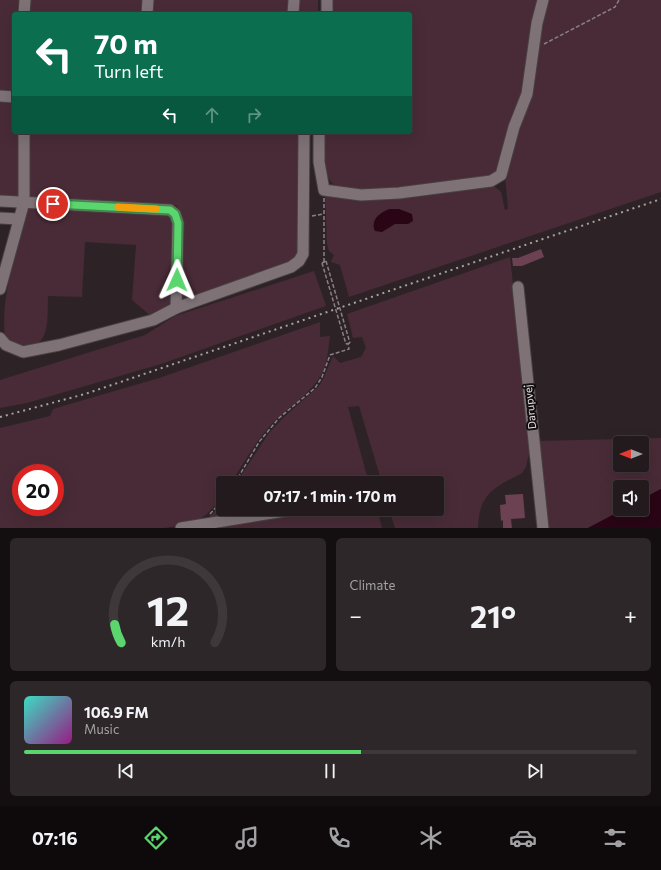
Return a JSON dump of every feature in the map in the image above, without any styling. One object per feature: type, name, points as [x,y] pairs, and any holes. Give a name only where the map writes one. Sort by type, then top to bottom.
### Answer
[{"type":"lane","points":[[24,12],[25,0]]},
{"type":"lane","points":[[147,12],[148,0]]},
{"type":"lane","points":[[293,12],[294,0]]},
{"type":"lane","points":[[327,0],[327,12]]},
{"type":"lane","points":[[319,134],[319,162],[324,190],[361,195],[406,192],[491,181],[496,179],[501,175],[514,127],[527,94],[534,45],[543,0]]},
{"type":"lane","points":[[0,96],[12,97]]},
{"type":"lane","points":[[0,289],[24,202],[24,134]]},
{"type":"lane","points":[[0,338],[6,345],[23,352],[59,345],[153,320],[176,308],[291,267],[300,261],[303,254],[304,134]]},
{"type":"lane","points":[[0,201],[170,210],[175,214],[178,223],[176,308]]},
{"type":"lane","points":[[0,218],[19,219]]},
{"type":"lane","name":"Darupvej","points":[[518,286],[543,528]]},
{"type":"lane","points":[[181,528],[254,516]]},
{"type":"path","points":[[534,45],[542,45],[615,7],[620,0]]},
{"type":"path","points":[[238,476],[260,442],[279,418],[315,388],[322,377],[330,355],[349,349],[324,262],[324,190]]},
{"type":"path","points":[[303,217],[324,214]]},
{"type":"path","points":[[324,262],[348,344]]},
{"type":"path","points":[[198,525],[216,506]]},
{"type":"shaded area","points":[[0,0],[21,0],[21,12],[12,12],[12,92],[0,93]]},
{"type":"shaded area","points":[[28,0],[143,0],[143,12],[28,12]]},
{"type":"shaded area","points":[[151,0],[290,0],[290,12],[150,12]]},
{"type":"shaded area","points":[[296,0],[318,0],[318,12],[295,12]]},
{"type":"shaded area","points":[[330,0],[540,0],[525,89],[499,169],[492,176],[482,179],[361,192],[338,188],[332,183],[324,171],[322,134],[412,134],[412,12],[330,12]]},
{"type":"shaded area","points":[[547,0],[661,0],[661,192],[349,297],[340,265],[331,262],[334,255],[329,251],[327,244],[325,193],[492,184],[501,192],[505,210],[508,209],[505,175],[532,83]]},
{"type":"shaded area","points":[[0,101],[12,101],[12,134],[21,134],[22,187],[18,198],[0,197]]},
{"type":"shaded area","points":[[27,134],[300,134],[298,254],[292,263],[181,302],[178,208],[176,205],[35,200],[29,197]]},
{"type":"shaded area","points":[[32,205],[170,215],[174,222],[172,305],[151,316],[132,300],[136,245],[85,242],[82,297],[48,296],[48,317],[43,338],[39,343],[33,346],[17,348],[5,337],[5,308],[17,245],[28,208]]},
{"type":"shaded area","points":[[390,209],[399,209],[412,214],[413,221],[408,224],[395,224],[382,232],[375,231],[374,223],[377,217]]},
{"type":"shaded area","points":[[510,257],[529,425],[529,454],[526,467],[522,473],[503,483],[485,499],[481,507],[478,528],[395,528],[391,516],[444,516],[444,476],[380,476],[359,406],[348,407],[367,476],[241,476],[269,433],[284,417],[319,386],[333,356],[340,363],[361,357],[366,348],[362,337],[353,338],[347,314]]},
{"type":"shaded area","points":[[314,271],[326,306],[161,364],[27,403],[0,408],[0,380],[145,335],[175,316]]},
{"type":"shaded area","points":[[320,322],[320,337],[330,336],[325,366],[316,383],[269,427],[235,476],[216,476],[216,504],[207,514],[195,522],[188,524],[165,528],[0,528],[0,428],[50,416],[53,409],[159,378]]},
{"type":"shaded area","points":[[649,438],[661,438],[661,489],[649,495],[649,480],[613,480],[613,515],[588,528],[546,528],[537,441],[613,439],[613,472],[649,472]]},
{"type":"shaded area","points":[[661,489],[661,528],[588,528],[613,515],[649,516],[649,495]]},
{"type":"shaded area","points":[[216,510],[216,516],[243,516],[204,522]]},
{"type":"shaded area","points":[[265,516],[379,516],[382,528],[189,528]]},
{"type":"building","points":[[541,249],[544,257],[522,266],[513,266],[512,258],[518,258]]},
{"type":"building","points":[[523,494],[525,518],[511,519],[512,528],[503,528],[500,505],[506,504],[505,495]]},
{"type":"railway","points":[[0,417],[85,394],[661,199]]},
{"type":"slow traffic","points":[[118,207],[156,209]]},
{"type":"route","points":[[53,204],[170,210],[175,214],[178,223],[177,280]]}]
